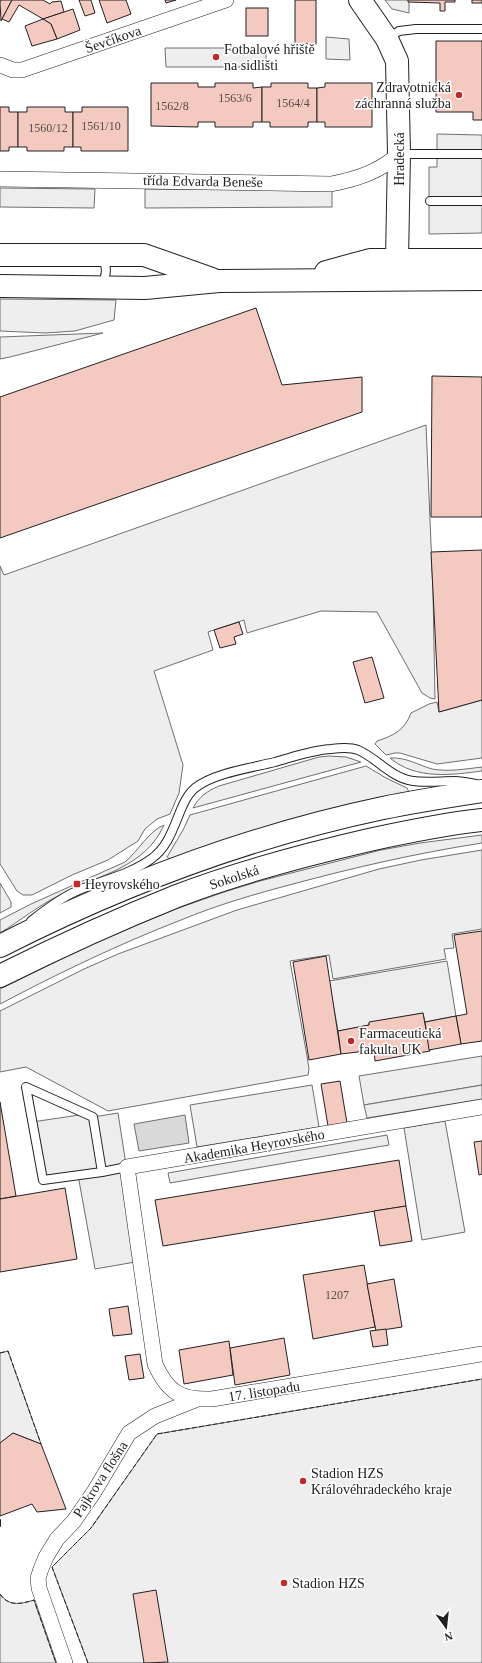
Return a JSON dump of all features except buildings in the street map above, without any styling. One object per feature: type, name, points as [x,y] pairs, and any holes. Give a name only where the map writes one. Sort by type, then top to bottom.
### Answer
[{"type":"street","name":"Ševčíkova","points":[[0,65],[13,70],[22,70],[226,0]]},
{"type":"street","name":"Hradecká","points":[[360,0],[387,39],[398,61],[399,154],[397,259],[408,279]]},
{"type":"street","name":"třída Edvarda Beneše","points":[[0,179],[331,184],[351,180],[373,172],[388,164],[399,154]]},
{"type":"street","points":[[0,255],[144,255],[219,282]]},
{"type":"street","points":[[386,279],[397,259]]},
{"type":"street","points":[[294,280],[370,260],[482,260]]},
{"type":"street","points":[[0,286],[145,288],[219,282],[482,279]]},
{"type":"street","name":"Sokolská","points":[[6,943],[75,909],[129,886],[231,849],[315,824],[384,807],[482,791]]},
{"type":"street","name":"Sokolská","points":[[0,976],[47,952],[101,928],[178,896],[222,880],[330,849],[411,831],[482,820]]},
{"type":"street","name":"Akademika Heyrovského","points":[[127,1167],[482,1107]]},
{"type":"street","name":"17. listopadu","points":[[127,1167],[155,1364],[162,1379],[172,1390],[182,1396],[195,1400],[212,1399],[482,1354]]},
{"type":"street","name":"Pajkrova flošna","points":[[65,1663],[39,1588],[38,1578],[40,1569],[57,1539],[74,1521],[94,1492],[130,1433],[155,1416],[195,1400]]},
{"type":"lane","points":[[387,39],[399,31],[416,29],[482,28]]},
{"type":"lane","points":[[399,154],[482,154]]},
{"type":"lane","points":[[430,201],[482,201]]},
{"type":"lane","points":[[98,254],[103,260],[106,269],[105,278],[100,287]]},
{"type":"lane","points":[[6,943],[30,921],[52,905],[77,890],[136,868],[158,854],[173,831],[188,796],[195,788],[205,782],[224,775],[305,754],[330,749],[349,748],[358,750],[400,777],[411,781],[429,783],[456,781],[482,785]]},
{"type":"lane","points":[[102,1172],[93,1117],[26,1087],[42,1180],[102,1172],[127,1167]]},
{"type":"shaded area","points":[[385,0],[409,0],[409,13],[392,9]]},
{"type":"shaded area","points":[[326,37],[349,39],[350,60],[326,59]]},
{"type":"shaded area","name":"Fotbalové hřiště na sidlišti","points":[[165,48],[266,48],[266,67],[166,67]]},
{"type":"shaded area","points":[[437,134],[482,135],[482,233],[429,234],[429,167],[437,167]]},
{"type":"shaded area","points":[[0,188],[95,189],[94,208],[0,207]]},
{"type":"shaded area","points":[[145,189],[332,190],[332,207],[145,208]]},
{"type":"shaded area","points":[[0,299],[116,300],[114,320],[75,331],[45,333],[0,331]]},
{"type":"shaded area","points":[[103,333],[10,357],[0,359],[0,337]]},
{"type":"shaded area","points":[[426,425],[433,591],[435,699],[422,693],[377,612],[321,611],[247,633],[244,620],[208,632],[213,650],[154,671],[183,765],[179,793],[170,814],[157,819],[145,829],[138,841],[108,860],[72,875],[32,895],[23,895],[17,891],[0,864],[0,566],[4,575]]},
{"type":"shaded area","points":[[482,700],[482,758],[437,764],[400,753],[386,755],[375,744],[377,741],[398,732],[405,724],[411,713],[429,704],[437,702],[439,712]]},
{"type":"shaded area","points":[[319,757],[346,757],[361,762],[193,808],[204,795],[219,786]]},
{"type":"shaded area","points":[[390,758],[407,760],[438,770],[482,767],[482,771],[458,774],[422,773],[400,765]]},
{"type":"shaded area","points":[[366,766],[407,788],[409,792],[170,859],[167,857],[190,815]]},
{"type":"shaded area","points":[[164,825],[156,840],[133,861],[119,869],[52,899],[0,933],[0,920],[31,904],[125,862],[154,831]]},
{"type":"shaded area","points":[[482,835],[482,843],[411,856],[340,872],[208,909],[112,949],[0,1004],[0,989],[94,943],[173,910],[224,892],[260,881],[381,850]]},
{"type":"shaded area","points":[[482,850],[482,929],[452,934],[454,948],[444,949],[446,959],[333,979],[329,955],[290,961],[307,1056],[309,1069],[308,1075],[108,1111],[26,1067],[0,1072],[0,1011],[84,969],[118,954],[237,910],[379,869],[421,860]]},
{"type":"shaded area","points":[[0,883],[11,902],[11,907],[0,913]]},
{"type":"shaded area","points":[[447,961],[456,1016],[425,1022],[423,1013],[369,1023],[369,1025],[338,1031],[329,981]]},
{"type":"shaded area","points":[[482,1056],[482,1085],[364,1105],[359,1076]]},
{"type":"shaded area","points":[[312,1085],[319,1127],[197,1147],[190,1105]]},
{"type":"shaded area","points":[[482,1085],[482,1099],[367,1118],[364,1105]]},
{"type":"shaded area","points":[[118,1113],[141,1261],[95,1269],[78,1175],[43,1180],[32,1122],[86,1114],[93,1117]]},
{"type":"shaded area","points":[[185,1115],[189,1143],[139,1151],[134,1124]]},
{"type":"shaded area","points":[[445,1121],[465,1232],[422,1240],[404,1128]]},
{"type":"shaded area","points":[[387,1135],[389,1145],[170,1183],[168,1173]]},
{"type":"shaded area","points":[[8,1351],[41,1444],[13,1433],[0,1443],[0,1353]]},
{"type":"shaded area","name":"Stadion HZS Královéhradeckého kraje","points":[[482,1379],[482,1663],[88,1663],[52,1567],[91,1528],[157,1434]]},
{"type":"shaded area","points":[[0,1594],[11,1603],[24,1603],[34,1600],[56,1663],[0,1663]]},
{"type":"fence","points":[[0,1353],[8,1351],[41,1444]]},
{"type":"fence","points":[[88,1663],[52,1567],[91,1528],[157,1434],[482,1379]]},
{"type":"fence","points":[[0,1594],[11,1603],[24,1603],[34,1600],[56,1663]]},
{"type":"wall","points":[[0,1520],[0,1526]]},
{"type":"place","name":"Fotbalové hřiště na sidlišti","points":[[216,57]]},
{"type":"place","name":"Zdravotnická záchranná služba","points":[[459,95]]},
{"type":"place","name":"Heyrovského","points":[[77,884]]},
{"type":"place","name":"Farmaceutická fakulta UK","points":[[351,1041]]},
{"type":"place","name":"Stadion HZS Královéhradeckého kraje","points":[[303,1481]]},
{"type":"place","name":"Stadion HZS","points":[[284,1583]]}]
